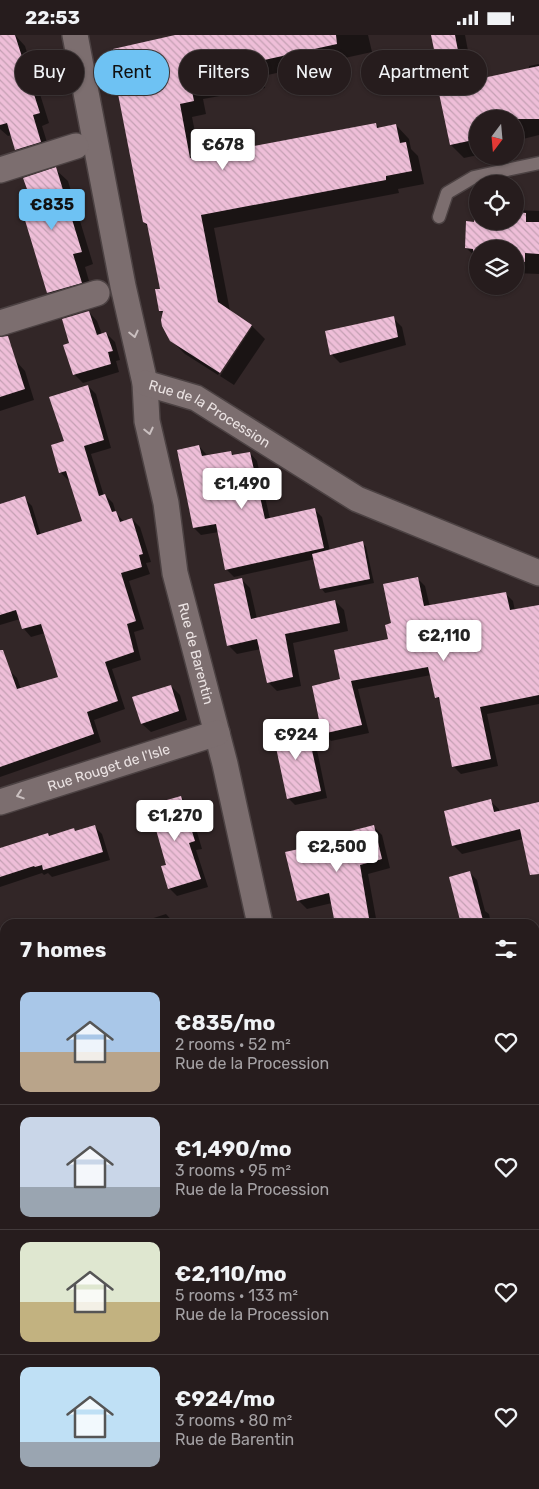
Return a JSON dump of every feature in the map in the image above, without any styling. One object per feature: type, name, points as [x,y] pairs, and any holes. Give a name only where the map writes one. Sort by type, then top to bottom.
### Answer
[{"type":"street","name":"Rue de la Procession","points":[[75,35],[85,144],[100,162],[123,286],[145,383],[196,398],[358,499],[539,573]]},
{"type":"street","points":[[0,170],[85,144]]},
{"type":"street","points":[[0,323],[97,293]]},
{"type":"street","name":"Rue de Barentin","points":[[145,383],[147,421],[166,503],[175,573],[226,764],[259,919]]},
{"type":"street","name":"Rue Rouget de l'Isle","points":[[0,802],[217,733]]},
{"type":"lane","points":[[438,217],[447,193],[474,177],[539,163]]},
{"type":"building","points":[[0,35],[15,35],[20,50],[15,50],[15,95],[34,95],[40,113],[33,115],[41,142],[15,150],[7,123],[0,125]]},
{"type":"building","points":[[175,35],[336,35],[337,44],[310,50],[278,50],[278,57],[268,59],[268,50],[179,50],[179,95],[193,95],[194,101],[180,104],[190,158],[376,123],[377,128],[396,124],[400,143],[406,142],[412,171],[386,176],[386,180],[201,215],[218,302],[252,325],[220,373],[170,341],[162,326],[163,311],[159,311],[155,289],[160,289],[147,224],[143,222],[118,95],[169,95],[169,50],[113,49]]},
{"type":"building","points":[[431,35],[455,35],[458,50],[434,50]]},
{"type":"building","points":[[539,66],[539,119],[524,119],[524,110],[469,110],[469,141],[450,145],[439,95],[487,95],[487,77]]},
{"type":"building","points":[[56,167],[82,252],[73,254],[82,283],[47,293],[21,207],[32,203],[23,178]]},
{"type":"building","points":[[524,213],[526,213],[526,222],[539,222],[539,254],[525,253],[524,262],[524,240],[469,240],[469,248],[465,248],[466,221],[469,221],[469,230],[524,230]]},
{"type":"building","points":[[89,311],[97,335],[106,332],[113,351],[108,352],[111,364],[73,375],[63,345],[69,343],[62,319]]},
{"type":"building","points":[[394,316],[398,337],[330,355],[325,331]]},
{"type":"building","points":[[8,336],[25,389],[0,397],[0,337]]},
{"type":"building","points":[[88,385],[104,440],[84,446],[99,496],[105,494],[112,512],[116,511],[120,522],[132,518],[143,554],[139,555],[142,567],[121,573],[136,621],[127,624],[134,652],[105,662],[118,701],[87,712],[94,734],[0,767],[0,650],[3,650],[17,689],[58,677],[41,624],[22,629],[16,610],[0,615],[0,504],[25,496],[37,535],[82,521],[66,471],[59,473],[51,445],[64,441],[49,397]]},
{"type":"building","points":[[199,445],[202,456],[231,451],[232,455],[250,452],[265,519],[315,508],[324,548],[225,570],[216,524],[193,528],[177,450]]},
{"type":"building","points":[[363,541],[370,579],[320,589],[312,554]]},
{"type":"building","points":[[418,577],[424,606],[506,592],[510,610],[539,605],[539,695],[480,707],[491,759],[452,767],[439,697],[435,698],[428,667],[351,681],[362,725],[322,734],[312,686],[340,679],[334,650],[388,639],[385,625],[391,623],[383,584]]},
{"type":"building","points":[[242,578],[251,619],[335,600],[340,623],[285,634],[293,677],[267,683],[257,639],[227,646],[214,584]]},
{"type":"building","points":[[171,685],[179,711],[141,724],[132,697]]},
{"type":"building","points":[[306,723],[321,791],[287,799],[272,729]]},
{"type":"building","points":[[181,796],[195,841],[189,843],[201,879],[168,889],[161,866],[166,865],[149,805]]},
{"type":"building","points":[[491,799],[494,812],[539,802],[539,874],[530,875],[520,829],[452,846],[444,811]]},
{"type":"building","points":[[95,825],[103,852],[43,870],[42,865],[34,866],[0,877],[0,848],[48,833],[49,836],[74,828],[75,831]]},
{"type":"building","points":[[374,825],[382,859],[360,865],[369,919],[334,919],[329,893],[297,901],[285,852],[341,840],[339,834]]},
{"type":"building","points":[[470,871],[483,919],[460,919],[449,877]]}]
